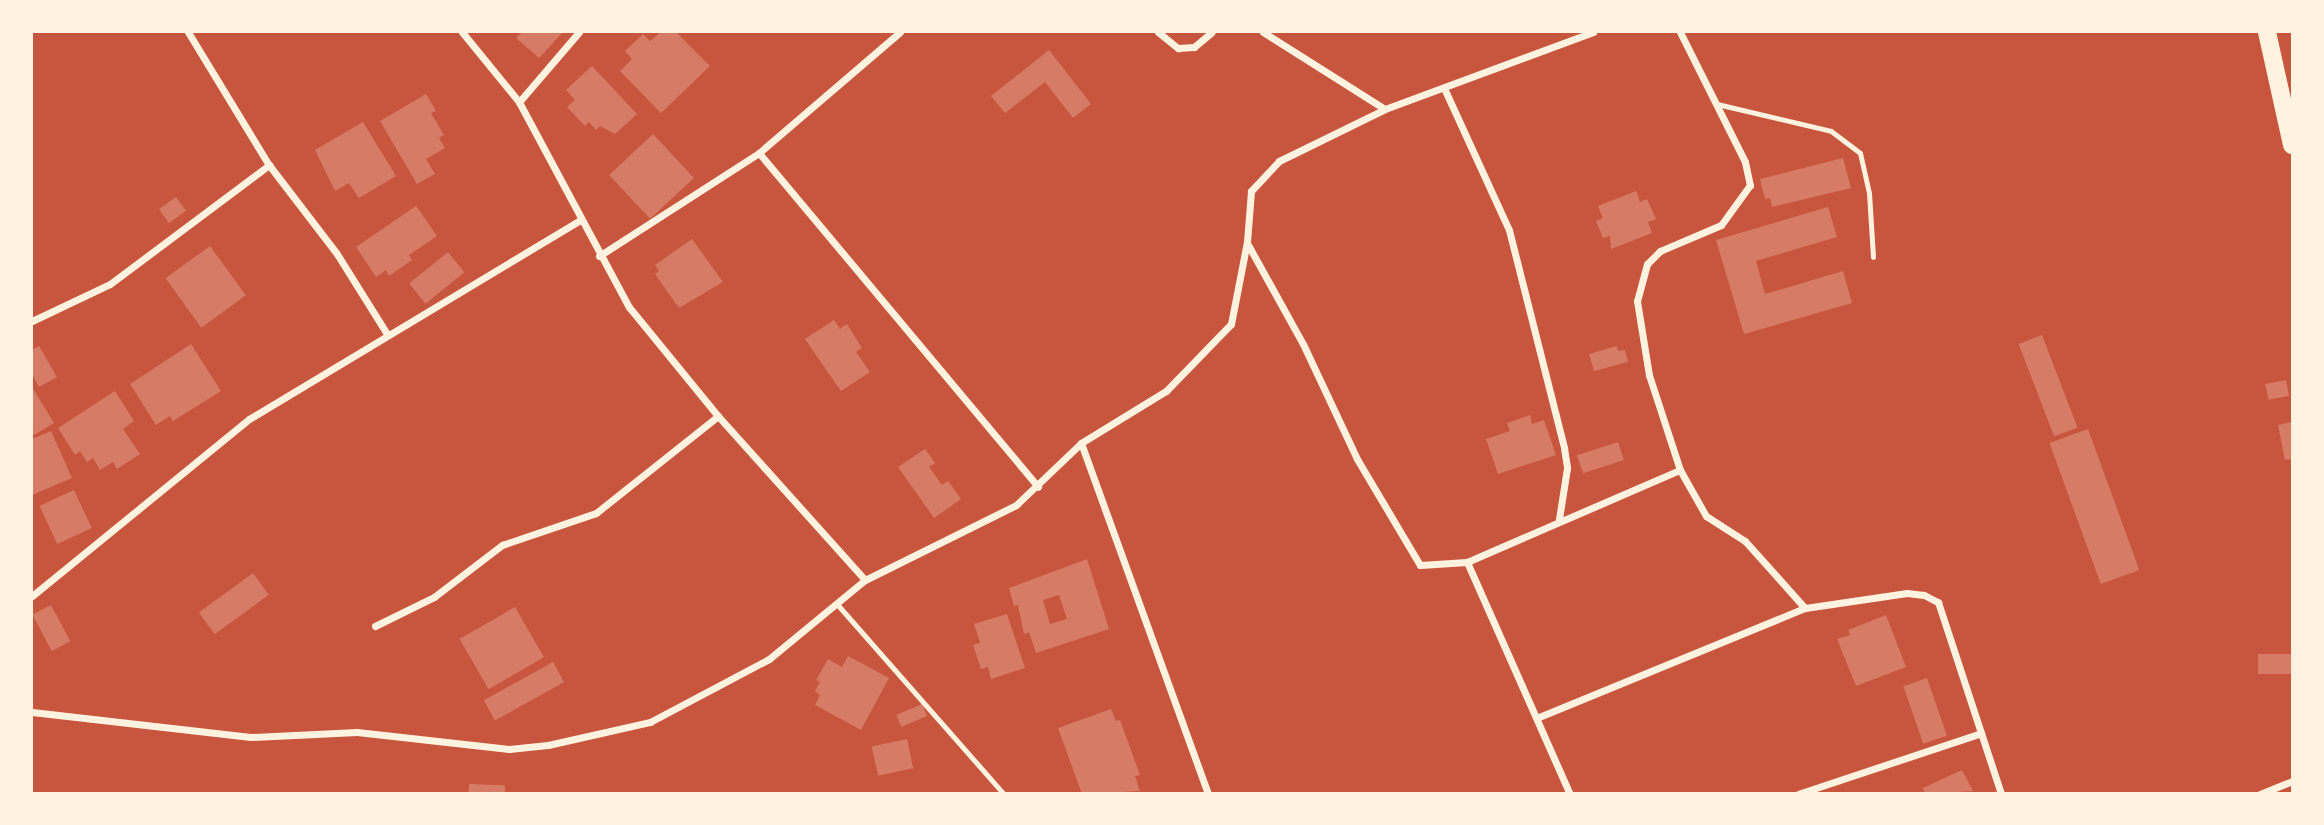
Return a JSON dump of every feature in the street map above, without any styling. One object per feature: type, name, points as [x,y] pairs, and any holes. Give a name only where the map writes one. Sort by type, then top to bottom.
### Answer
[{"type":"main road","points":[[2267,32],[2292,145]]},
{"type":"street","points":[[188,32],[269,165],[337,254],[387,334]]},
{"type":"street","points":[[462,32],[519,102],[579,221],[629,307],[718,416],[865,580]]},
{"type":"street","points":[[519,102],[579,32]]},
{"type":"street","points":[[599,257],[759,153],[900,32]]},
{"type":"street","points":[[1158,32],[1178,48],[1194,47],[1212,32]]},
{"type":"street","points":[[1263,32],[1385,109]]},
{"type":"street","points":[[32,712],[251,737],[346,732],[500,748],[548,745],[629,729],[685,705],[769,659],[865,580],[1016,505],[1038,487],[1081,443],[1166,391],[1231,324],[1247,242],[1247,210],[1259,179],[1279,161],[1385,109],[1593,32]]},
{"type":"street","points":[[1680,32],[1745,162],[1750,185],[1721,225],[1660,251],[1647,264],[1637,301],[1649,375],[1680,470],[1706,516],[1745,541],[1805,608]]},
{"type":"street","points":[[1444,88],[1509,230],[1564,448],[1567,468],[1559,519]]},
{"type":"street","points":[[759,153],[1038,487]]},
{"type":"street","points":[[32,321],[110,284],[269,165]]},
{"type":"street","points":[[32,596],[249,419],[579,221]]},
{"type":"street","points":[[1247,242],[1415,563],[1426,567],[1467,562],[1559,519],[1680,470]]},
{"type":"street","points":[[375,626],[434,597],[502,545],[596,513],[718,416]]},
{"type":"street","points":[[1081,443],[1208,793]]},
{"type":"street","points":[[1467,562],[1539,717],[1570,793]]},
{"type":"street","points":[[1539,717],[1805,608],[1907,593],[1938,602],[2001,793]]},
{"type":"street","points":[[1798,793],[1981,733]]},
{"type":"street","points":[[2260,793],[2292,781]]},
{"type":"lane","points":[[1717,104],[1831,131],[1860,153],[1869,193],[1873,257]]},
{"type":"lane","points":[[836,603],[1004,793]]},
{"type":"building","points":[[522,32],[563,32],[539,58],[516,38]]},
{"type":"building","points":[[661,32],[676,32],[710,66],[661,113],[620,71],[632,59],[625,51],[643,34],[650,41]]},
{"type":"building","points":[[1049,50],[1091,104],[1073,118],[1045,82],[1005,113],[991,96]]},
{"type":"building","points":[[592,66],[637,114],[615,134],[600,126],[596,130],[589,122],[585,126],[567,107],[575,100],[566,90]]},
{"type":"building","points":[[426,94],[436,111],[431,113],[444,135],[439,138],[445,148],[426,159],[435,174],[417,184],[380,121]]},
{"type":"building","points":[[363,122],[396,176],[359,198],[349,183],[335,191],[315,150]]},
{"type":"building","points":[[653,134],[694,178],[650,219],[609,175]]},
{"type":"building","points":[[1843,158],[1851,188],[1772,207],[1770,198],[1765,199],[1760,179]]},
{"type":"building","points":[[1636,191],[1640,202],[1647,199],[1656,219],[1648,222],[1652,233],[1611,249],[1610,236],[1603,238],[1596,221],[1603,218],[1598,206]]},
{"type":"building","points":[[176,197],[186,211],[169,223],[159,209]]},
{"type":"building","points":[[416,206],[437,236],[409,255],[412,260],[389,276],[386,270],[376,277],[356,247]]},
{"type":"building","points":[[1828,207],[1837,237],[1756,261],[1765,294],[1843,271],[1852,303],[1744,334],[1716,240]]},
{"type":"building","points":[[692,239],[723,282],[679,308],[655,274],[659,271],[655,265]]},
{"type":"building","points":[[210,246],[246,295],[201,328],[166,278]]},
{"type":"building","points":[[448,252],[464,272],[426,304],[409,283]]},
{"type":"building","points":[[834,320],[840,329],[847,324],[862,348],[856,352],[870,372],[841,391],[805,339]]},
{"type":"building","points":[[2042,335],[2077,427],[2054,436],[2019,344]]},
{"type":"building","points":[[191,344],[221,391],[173,421],[170,416],[156,425],[130,384]]},
{"type":"building","points":[[39,346],[57,377],[39,387],[32,374],[32,350]]},
{"type":"building","points":[[1617,346],[1618,351],[1625,350],[1628,362],[1594,371],[1589,354]]},
{"type":"building","points":[[2286,380],[2289,396],[2268,400],[2265,384]]},
{"type":"building","points":[[32,387],[54,423],[34,435],[32,431]]},
{"type":"building","points":[[115,391],[134,421],[123,429],[140,454],[117,469],[113,462],[100,470],[93,458],[87,462],[80,451],[75,455],[58,428]]},
{"type":"building","points":[[1530,415],[1532,424],[1544,420],[1556,455],[1498,474],[1486,439],[1510,431],[1507,423]]},
{"type":"building","points":[[2292,422],[2292,459],[2285,460],[2278,425]]},
{"type":"building","points":[[2088,429],[2139,570],[2101,584],[2049,443]]},
{"type":"building","points":[[51,431],[72,478],[32,495],[32,439]]},
{"type":"building","points":[[1618,442],[1624,460],[1583,473],[1577,455]]},
{"type":"building","points":[[925,449],[935,463],[929,467],[942,485],[948,481],[961,499],[934,518],[898,467]]},
{"type":"building","points":[[74,490],[92,528],[57,544],[40,506]]},
{"type":"building","points":[[1087,559],[1109,629],[1036,653],[1029,632],[1024,634],[1018,605],[1014,606],[1009,588]],"holes":[[[1059,595],[1067,619],[1050,624],[1043,600]]]},
{"type":"building","points":[[253,573],[269,595],[215,634],[199,612]]},
{"type":"building","points":[[51,605],[70,641],[52,651],[32,615]]},
{"type":"building","points":[[515,607],[544,657],[489,689],[460,639]]},
{"type":"building","points":[[1007,614],[1025,668],[991,679],[988,667],[981,669],[973,645],[980,643],[974,624]]},
{"type":"building","points":[[1886,615],[1906,667],[1856,686],[1837,639],[1850,635],[1848,630]]},
{"type":"building","points":[[2258,654],[2292,654],[2292,674],[2258,674]]},
{"type":"building","points":[[848,656],[889,678],[861,730],[815,705],[820,695],[815,691],[820,682],[816,680],[828,659],[842,667]]},
{"type":"building","points":[[553,662],[564,682],[495,720],[484,700]]},
{"type":"building","points":[[1927,678],[1947,736],[1923,744],[1903,686]]},
{"type":"building","points":[[922,704],[927,716],[901,727],[896,715]]},
{"type":"building","points":[[1111,709],[1116,721],[1120,720],[1140,775],[1135,776],[1140,791],[1082,794],[1058,728]]},
{"type":"building","points":[[907,739],[913,768],[878,776],[872,746]]},
{"type":"building","points":[[1962,770],[1973,791],[1925,794],[1923,788]]},
{"type":"building","points":[[469,784],[505,785],[505,794],[469,794]]}]
